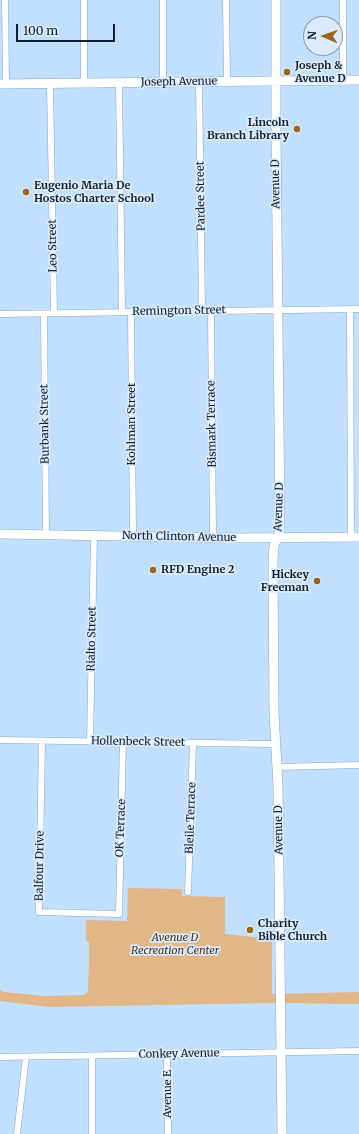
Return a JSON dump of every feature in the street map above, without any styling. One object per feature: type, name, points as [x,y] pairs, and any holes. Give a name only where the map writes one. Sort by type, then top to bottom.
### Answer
[{"type":"street","points":[[3,84],[5,0]]},
{"type":"street","points":[[84,0],[84,83]]},
{"type":"street","points":[[163,0],[163,82]]},
{"type":"street","points":[[226,0],[227,81]]},
{"type":"street","name":"Avenue D","points":[[276,0],[280,524],[274,546],[273,560],[274,713],[277,767],[282,1134]]},
{"type":"street","points":[[343,0],[343,80]]},
{"type":"street","name":"Joseph Avenue","points":[[3,84],[359,80]]},
{"type":"street","name":"Pardee Street","points":[[199,81],[202,311]]},
{"type":"street","points":[[119,83],[122,312]]},
{"type":"street","name":"Leo Street","points":[[50,84],[54,313]]},
{"type":"street","points":[[350,309],[355,537]]},
{"type":"street","name":"Remington Street","points":[[0,314],[359,309]]},
{"type":"street","name":"Bismark Terrace","points":[[211,311],[213,538]]},
{"type":"street","name":"Kohlman Street","points":[[131,312],[132,536]]},
{"type":"street","name":"Burbank Street","points":[[44,314],[46,535]]},
{"type":"street","name":"North Clinton Avenue","points":[[0,534],[213,538],[355,537]]},
{"type":"street","name":"Rialto Street","points":[[90,742],[94,536]]},
{"type":"street","name":"Hollenbeck Street","points":[[0,740],[275,744]]},
{"type":"street","name":"Balfour Drive","points":[[42,741],[39,912],[119,914]]},
{"type":"street","name":"OK Terrace","points":[[119,914],[123,742]]},
{"type":"street","name":"Bleile Terrace","points":[[188,892],[193,743]]},
{"type":"street","points":[[277,767],[359,765]]},
{"type":"street","name":"Conkey Avenue","points":[[0,1057],[359,1051]]},
{"type":"street","name":"Avenue E","points":[[167,1054],[168,1134]]},
{"type":"street","points":[[92,1056],[92,1134]]},
{"type":"street","points":[[17,1134],[26,1057]]},
{"type":"green space","name":"Avenue D Recreation Center","points":[[128,888],[182,889],[182,896],[225,897],[225,934],[272,939],[272,994],[359,992],[359,1004],[272,1003],[50,1007],[0,1001],[0,990],[4,992],[44,996],[84,995],[88,992],[89,942],[86,941],[86,920],[127,921]]},
{"type":"place","name":"Joseph & Avenue D","points":[[287,72]]},
{"type":"place","name":"Lincoln Branch Library","points":[[297,129]]},
{"type":"place","name":"Eugenio Maria De Hostos Charter School","points":[[26,192]]},
{"type":"place","name":"RFD Engine 2","points":[[153,570]]},
{"type":"place","name":"Hickey Freeman","points":[[317,581]]},
{"type":"place","name":"Charity Bible Church","points":[[250,930]]}]
